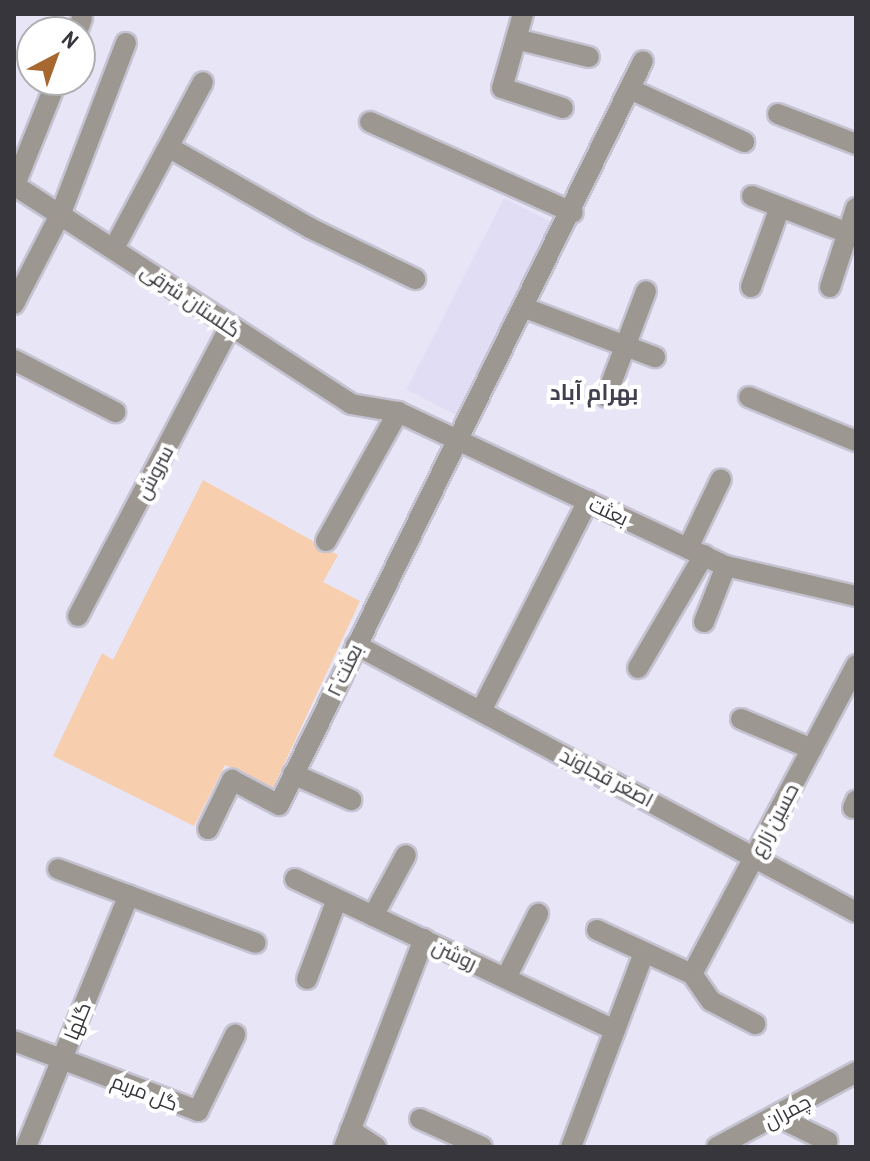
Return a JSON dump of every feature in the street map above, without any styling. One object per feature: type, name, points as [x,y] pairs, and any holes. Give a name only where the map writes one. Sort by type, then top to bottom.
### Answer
[{"type":"street","points":[[523,14],[502,88],[563,108]]},
{"type":"street","points":[[516,39],[589,57]]},
{"type":"street","points":[[14,304],[61,213],[126,43]]},
{"type":"street","name":"بعثت ۲","points":[[208,829],[232,780],[279,805],[456,439],[573,213],[643,61]]},
{"type":"street","points":[[114,248],[203,82]]},
{"type":"street","points":[[630,89],[744,142]]},
{"type":"street","points":[[14,186],[51,96]]},
{"type":"street","points":[[778,114],[856,144]]},
{"type":"street","points":[[370,122],[573,213]]},
{"type":"street","points":[[170,148],[310,228],[415,279]]},
{"type":"street","name":"گلستان شرقی","points":[[14,186],[61,213],[309,380],[369,411]]},
{"type":"street","points":[[752,196],[848,233]]},
{"type":"street","points":[[751,287],[780,207]]},
{"type":"street","points":[[830,287],[856,208]]},
{"type":"street","points":[[606,397],[646,291]]},
{"type":"street","points":[[525,308],[655,357]]},
{"type":"street","name":"سروش","points":[[78,616],[230,327]]},
{"type":"street","points":[[14,360],[115,412]]},
{"type":"street","points":[[749,397],[856,441]]},
{"type":"street","name":"بعثت","points":[[369,411],[398,412],[726,566],[856,596]]},
{"type":"street","points":[[326,541],[398,412]]},
{"type":"street","points":[[638,668],[696,552],[721,479]]},
{"type":"street","points":[[481,711],[588,501]]},
{"type":"street","points":[[704,622],[726,566]]},
{"type":"street","name":"اصغر قجاوند","points":[[356,645],[755,855],[856,912]]},
{"type":"street","name":"حسین زارع","points":[[692,974],[853,676]]},
{"type":"street","points":[[741,719],[812,749]]},
{"type":"street","points":[[293,774],[351,800]]},
{"type":"street","points":[[373,916],[406,855]]},
{"type":"street","points":[[58,869],[256,943]]},
{"type":"street","name":"روشن","points":[[295,879],[615,1030]]},
{"type":"street","name":"گلها","points":[[26,1147],[129,895]]},
{"type":"street","points":[[307,979],[337,899]]},
{"type":"street","points":[[506,978],[538,914]]},
{"type":"street","points":[[597,930],[643,955],[692,974],[711,1001],[755,1024]]},
{"type":"street","points":[[376,1147],[347,1138],[424,939]]},
{"type":"street","points":[[571,1147],[643,955]]},
{"type":"street","name":"گل مریم","points":[[14,1041],[198,1111],[235,1035]]},
{"type":"street","name":"چمران","points":[[717,1147],[778,1117],[856,1072]]},
{"type":"street","points":[[778,1117],[827,1141],[825,1147]]},
{"type":"street","points":[[420,1119],[482,1147]]},
{"type":"shaded area","points":[[504,198],[560,227],[463,418],[406,390]]},
{"type":"shaded area","points":[[203,480],[338,555],[323,582],[360,601],[273,788],[225,765],[194,826],[53,756],[102,653],[113,660]]},
{"type":"district","name":"بهرام آباد","points":[[594,393]]}]
